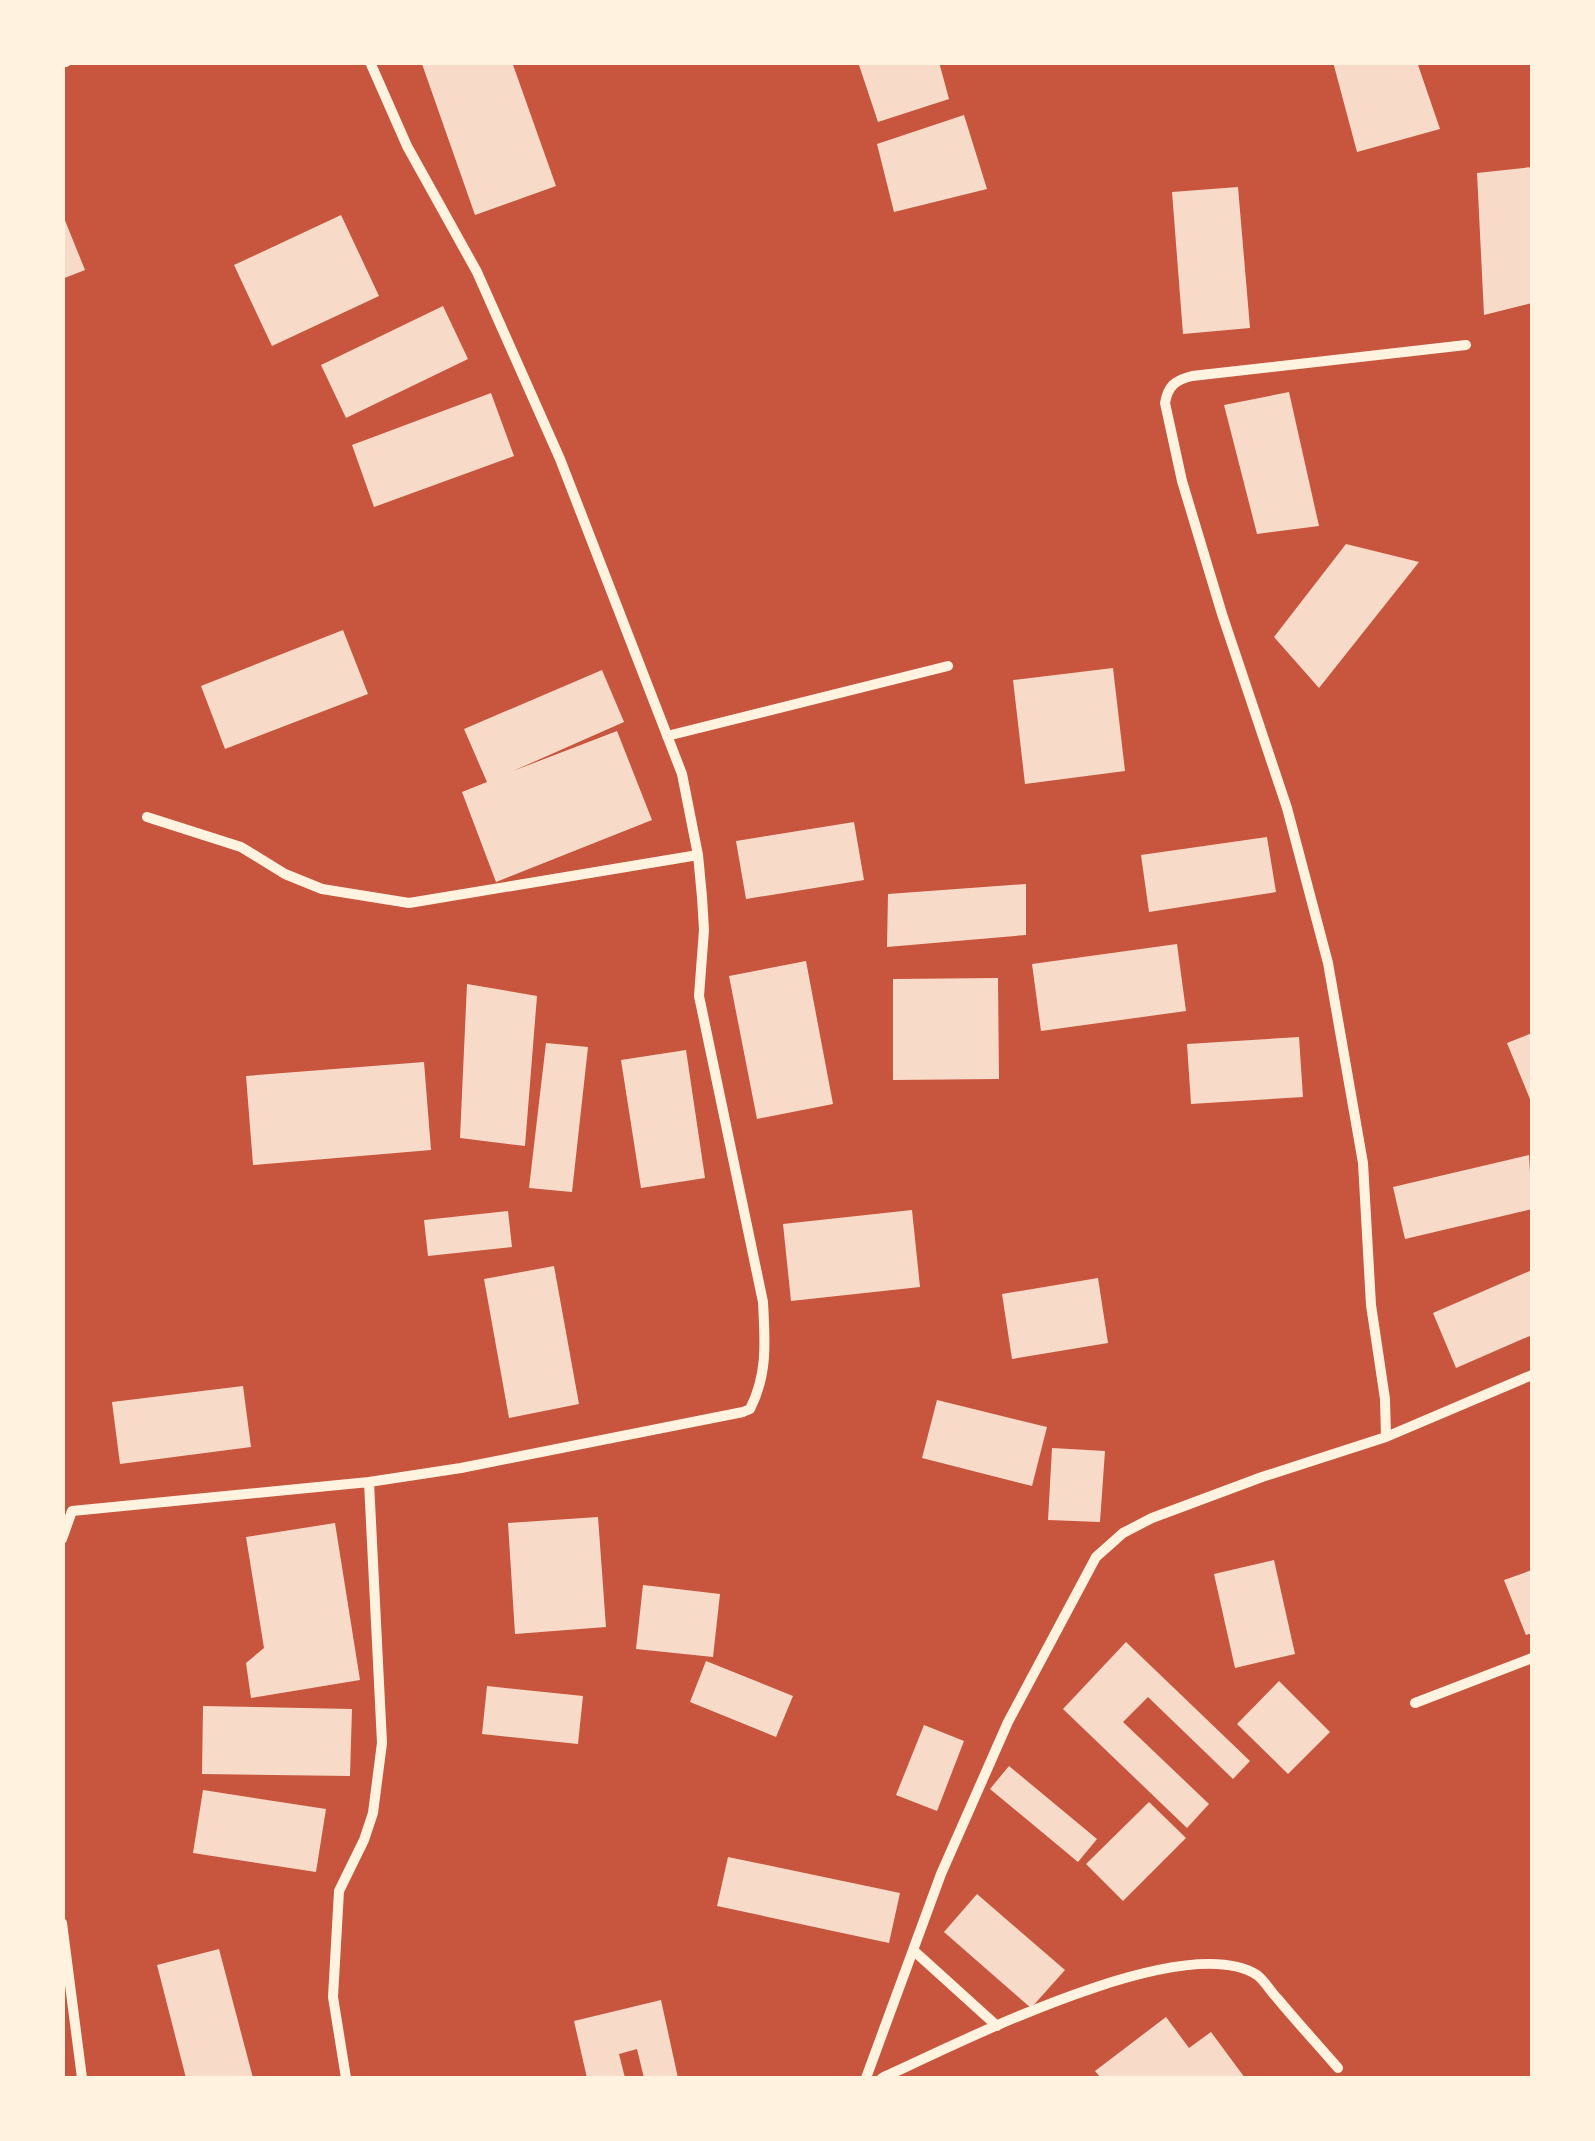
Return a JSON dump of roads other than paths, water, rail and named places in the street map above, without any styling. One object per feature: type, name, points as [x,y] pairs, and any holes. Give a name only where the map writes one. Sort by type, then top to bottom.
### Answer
[{"type":"street","points":[[62,1540],[67,1510],[370,1482],[461,1468],[742,1412],[750,1409],[760,1391],[765,1342],[763,1302],[700,996],[704,930],[698,855],[682,774],[560,458],[476,272],[407,146],[370,62]]},
{"type":"street","points":[[1386,1437],[1386,1399],[1371,1305],[1363,1163],[1328,963],[1287,808],[1182,480],[1165,403],[1167,391],[1177,380],[1192,376],[1466,344]]},
{"type":"street","points":[[667,736],[948,666]]},
{"type":"street","points":[[146,816],[241,847],[285,874],[322,889],[410,903],[698,855]]},
{"type":"street","points":[[866,2078],[941,1874],[1008,1722],[1096,1558],[1123,1533],[1152,1518],[1262,1476],[1386,1437],[1532,1375]]},
{"type":"street","points":[[346,2078],[333,1996],[339,1891],[373,1814],[382,1743],[370,1482]]},
{"type":"street","points":[[1415,1703],[1532,1658]]},
{"type":"street","points":[[62,1922],[82,2078]]},
{"type":"street","points":[[913,1950],[997,2026]]},
{"type":"street","points":[[882,2078],[1045,2005],[1154,1970],[1195,1963],[1220,1964],[1257,1975],[1338,2068]]}]
